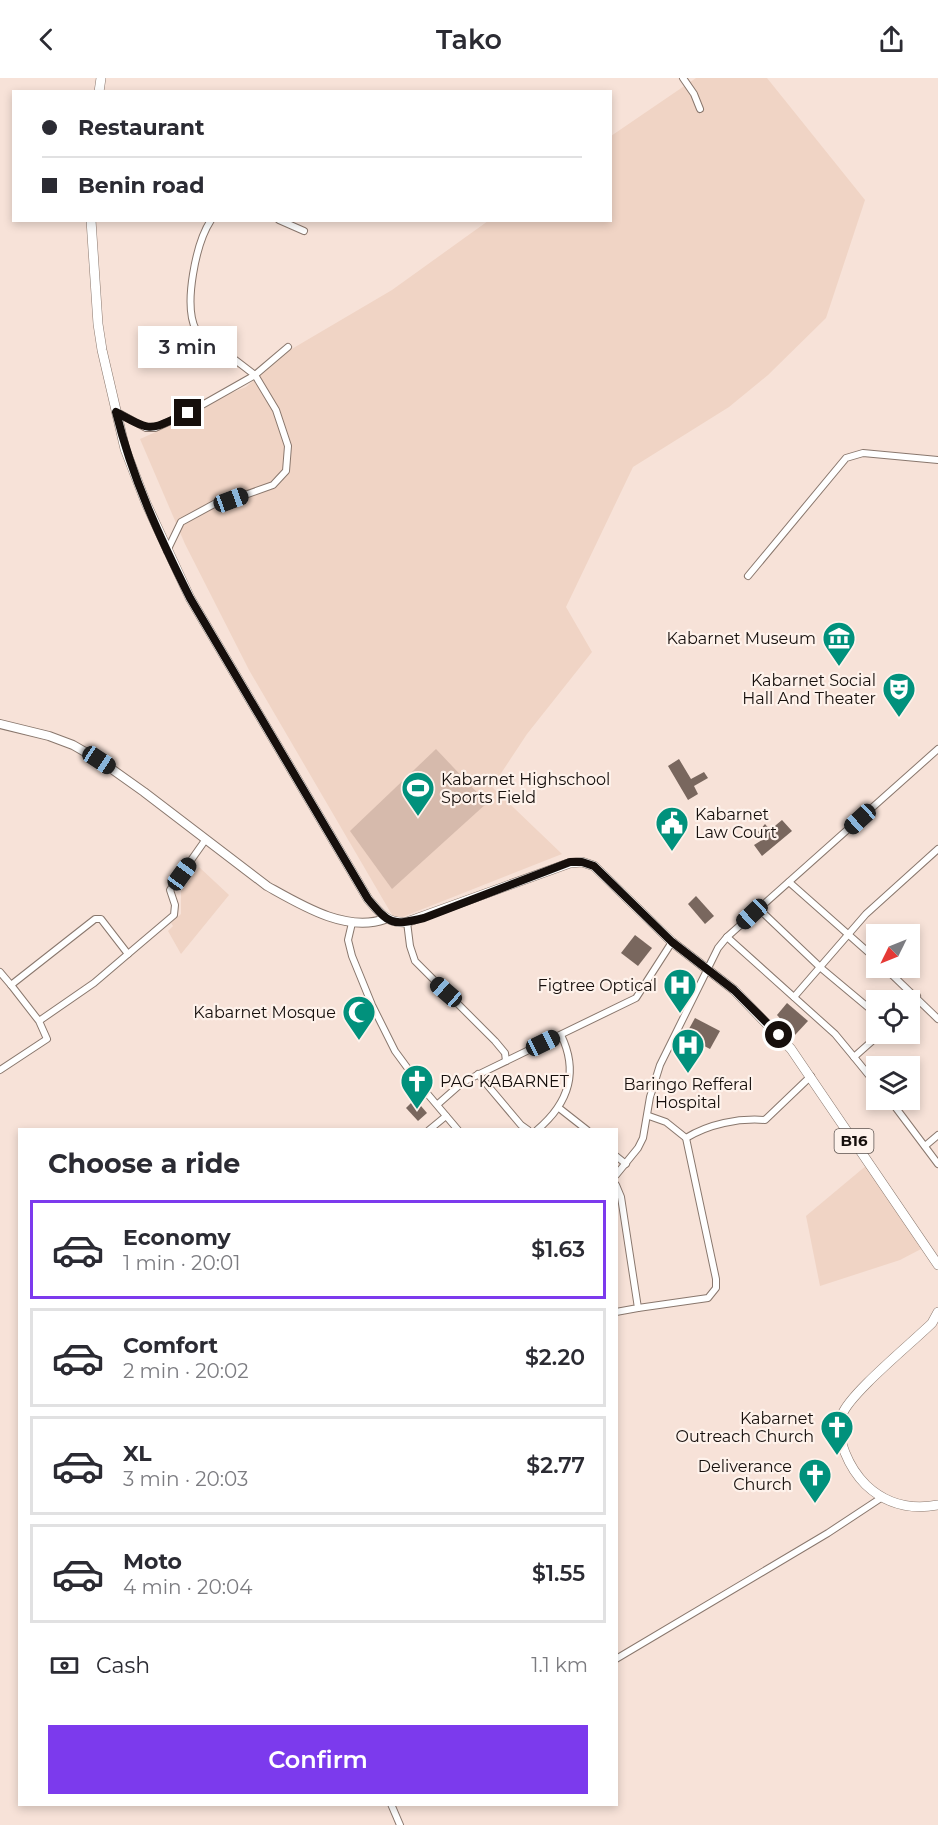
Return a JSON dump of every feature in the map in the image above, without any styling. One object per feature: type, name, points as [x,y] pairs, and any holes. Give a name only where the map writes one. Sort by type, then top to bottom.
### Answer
[{"type":"main road","points":[[0,724],[49,736],[73,745],[122,776],[267,886],[306,907],[352,923],[371,924],[385,919],[368,899],[291,771],[190,598],[167,552],[125,449],[116,412],[98,324],[91,222]]},
{"type":"main road","name":"B16","points":[[385,919],[407,922],[570,862],[582,862],[594,866],[672,942],[709,969],[766,1021],[811,1077],[938,1265]]},
{"type":"main road","points":[[938,1312],[932,1323],[854,1397],[842,1413],[839,1429],[850,1464],[865,1484],[881,1498],[912,1508],[938,1505]]},
{"type":"street","points":[[683,78],[694,94],[700,109]]},
{"type":"street","points":[[167,552],[180,522],[216,503],[273,485],[286,471],[288,446],[276,410],[255,375],[196,330],[192,321],[190,296],[205,229],[210,222]]},
{"type":"street","points":[[284,222],[304,231]]},
{"type":"street","points":[[116,412],[146,428],[155,428],[188,413],[255,375],[288,347]]},
{"type":"street","points":[[748,576],[846,458],[863,453],[938,460]]},
{"type":"street","points":[[618,1173],[643,1138],[649,1116],[650,1097],[660,1065],[718,948],[727,937],[938,749]]},
{"type":"street","points":[[39,1021],[94,983],[174,915],[175,905],[170,890],[206,839]]},
{"type":"street","points":[[794,997],[866,914],[938,849]]},
{"type":"street","points":[[789,882],[866,950]]},
{"type":"street","points":[[759,909],[821,968],[866,1006]]},
{"type":"street","points":[[11,985],[99,918],[128,954]]},
{"type":"street","points":[[407,922],[410,946],[415,961],[506,1053],[506,1061]]},
{"type":"street","points":[[352,923],[348,940],[352,956],[372,1005],[395,1051],[456,1128]]},
{"type":"street","points":[[727,937],[835,1034],[866,1072]]},
{"type":"street","points":[[438,1104],[463,1082],[636,998],[672,942]]},
{"type":"street","points":[[0,972],[39,1021],[47,1039],[0,1070]]},
{"type":"street","points":[[896,978],[909,990]]},
{"type":"street","points":[[920,1000],[938,1019]]},
{"type":"street","points":[[539,1128],[564,1100],[570,1075],[568,1050],[561,1035]]},
{"type":"street","points":[[854,1057],[869,1044]]},
{"type":"street","points":[[478,1074],[525,1128]]},
{"type":"street","points":[[686,1138],[697,1131],[732,1121],[747,1118],[765,1120],[811,1077]]},
{"type":"street","points":[[559,1108],[584,1128]]},
{"type":"street","points":[[898,1110],[938,1164]]},
{"type":"street","points":[[431,1128],[446,1116]]},
{"type":"street","points":[[618,1312],[708,1298],[716,1288],[686,1138],[666,1122],[649,1116]]},
{"type":"street","points":[[925,1146],[938,1135]]},
{"type":"street","points":[[618,1158],[626,1164]]},
{"type":"street","points":[[618,1190],[638,1308]]},
{"type":"street","points":[[618,1658],[828,1533],[881,1498]]},
{"type":"street","points":[[392,1806],[400,1825]]},
{"type":"shaded area","points":[[696,78],[767,78],[865,200],[826,318],[768,375],[729,407],[633,467],[566,607],[592,652],[527,734],[492,787],[562,854],[395,920],[249,670],[185,544],[140,439],[200,412],[221,397],[246,387],[290,350],[392,290],[487,222],[612,222],[612,135]]},
{"type":"shaded area","name":"Kabarnet Highschool Sports Field","points":[[436,749],[487,803],[392,889],[350,831]]},
{"type":"shaded area","points":[[199,867],[229,895],[181,954],[168,931],[173,926],[171,923],[181,914],[181,891]]},
{"type":"shaded area","points":[[867,1165],[923,1248],[900,1260],[820,1286],[806,1216]]},
{"type":"building","points":[[679,759],[691,779],[704,772],[708,778],[694,786],[698,794],[688,800],[668,766]]},
{"type":"building","points":[[782,820],[792,831],[762,856],[754,845],[762,840],[758,832],[765,824],[770,830]]},
{"type":"building","points":[[696,896],[714,916],[705,924],[688,904]]},
{"type":"building","points":[[635,935],[652,948],[638,966],[621,953]]},
{"type":"building","points":[[787,1003],[808,1021],[795,1035],[777,1015]]},
{"type":"building","points":[[695,1018],[720,1031],[710,1049],[685,1036]]},
{"type":"building","name":"PAG KABARNET","points":[[415,1099],[427,1113],[418,1121],[406,1108]]},
{"type":"place","name":"Kabarnet Museum","points":[[839,667]]},
{"type":"place","name":"Kabarnet Social Hall And Theater","points":[[899,718]]},
{"type":"place","name":"Kabarnet Highschool Sports Field","points":[[418,817]]},
{"type":"place","name":"Kabarnet Law Court","points":[[672,852]]},
{"type":"place","name":"Figtree Optical","points":[[680,1014]]},
{"type":"place","name":"Kabarnet Mosque","points":[[359,1041]]},
{"type":"place","name":"Baringo Refferal Hospital","points":[[688,1074]]},
{"type":"place","name":"PAG KABARNET","points":[[417,1110]]},
{"type":"place","name":"Kabarnet Outreach Church","points":[[837,1456]]},
{"type":"place","name":"Deliverance Church","points":[[815,1504]]},
{"type":"route","points":[[188,413],[155,428],[146,428],[116,412],[132,468],[167,552],[190,598],[368,899],[385,919],[403,923],[424,918],[570,862],[582,862],[594,866],[672,942],[734,990],[779,1035]]}]
